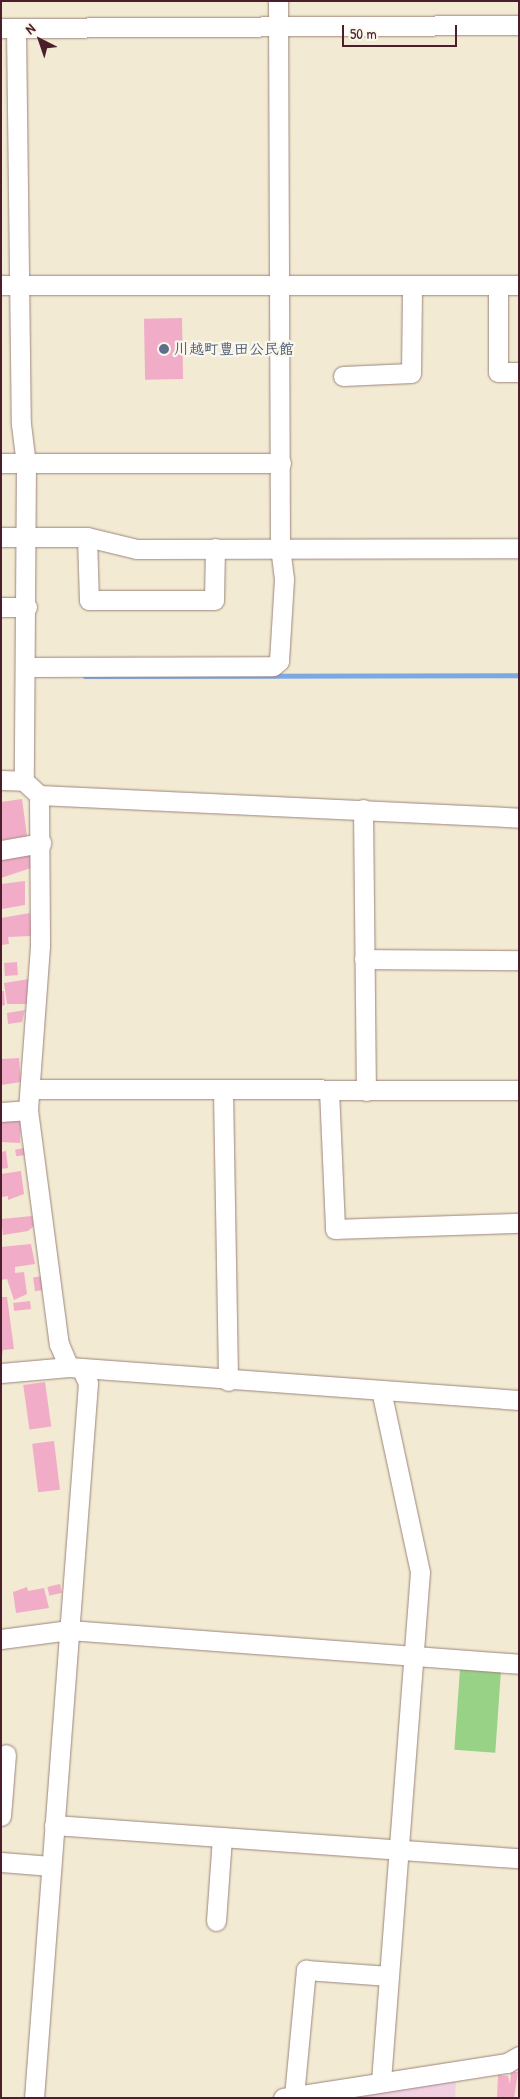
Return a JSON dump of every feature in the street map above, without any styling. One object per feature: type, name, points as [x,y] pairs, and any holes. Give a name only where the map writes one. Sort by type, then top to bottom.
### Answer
[{"type":"street","points":[[28,667],[273,666],[279,661],[284,579],[280,547],[281,287],[278,1]]},
{"type":"street","points":[[24,780],[28,667],[26,463],[21,424],[22,284],[9,28],[519,25]]},
{"type":"street","points":[[1,284],[281,287],[519,285]]},
{"type":"street","points":[[498,285],[498,372],[519,372]]},
{"type":"street","points":[[343,376],[412,373],[412,286]]},
{"type":"street","points":[[1,463],[281,463]]},
{"type":"street","points":[[1,537],[87,537],[137,549],[280,547],[519,548]]},
{"type":"street","points":[[87,537],[88,600],[214,600],[215,548]]},
{"type":"street","points":[[1,607],[27,607]]},
{"type":"street","points":[[1,780],[24,780],[39,795],[363,809],[519,818]]},
{"type":"street","points":[[34,2098],[88,1383],[59,1344],[28,1110],[32,1089],[41,843],[39,795]]},
{"type":"street","points":[[363,809],[366,1091]]},
{"type":"street","points":[[1,850],[41,843]]},
{"type":"street","points":[[364,959],[519,960]]},
{"type":"street","points":[[32,1089],[519,1090]]},
{"type":"street","points":[[223,1090],[228,1381]]},
{"type":"street","points":[[329,1090],[335,1229],[519,1223]]},
{"type":"street","points":[[1,1112],[28,1110]]},
{"type":"street","points":[[1,1373],[75,1368],[228,1381],[519,1400]]},
{"type":"street","points":[[381,1390],[420,1572],[411,1657],[381,2081]]},
{"type":"street","points":[[1,1639],[69,1630],[519,1664]]},
{"type":"street","points":[[1,1816],[6,1754]]},
{"type":"street","points":[[54,1825],[519,1858]]},
{"type":"street","points":[[216,1921],[222,1837]]},
{"type":"street","points":[[1,1862],[52,1866]]},
{"type":"street","points":[[389,1976],[306,1970],[289,2097],[381,2081],[507,2063],[519,2056]]},
{"type":"shaded area","points":[[456,2079],[455,2098],[345,2098]]},
{"type":"green space","points":[[460,1669],[501,1672],[495,1753],[454,1750]]},
{"type":"building","name":"川越町豊田公民館","points":[[182,318],[183,379],[145,380],[144,319]]},
{"type":"building","points":[[22,799],[27,836],[1,840],[1,802]]},
{"type":"building","points":[[32,853],[31,868],[1,878],[1,856]]},
{"type":"building","points":[[25,881],[25,905],[2,909],[1,884]]},
{"type":"building","points":[[30,913],[32,936],[8,937],[9,944],[1,945],[1,918]]},
{"type":"building","points":[[17,962],[18,975],[5,976],[4,963]]},
{"type":"building","points":[[29,979],[27,1004],[7,1004],[4,983]]},
{"type":"building","points":[[1,991],[4,991],[5,1005],[1,1006]]},
{"type":"building","points":[[25,1010],[22,1022],[8,1024],[7,1013]]},
{"type":"building","points":[[19,1058],[21,1082],[1,1085],[1,1059]]},
{"type":"building","points":[[21,1117],[20,1143],[1,1142],[1,1119]]},
{"type":"building","points":[[25,1148],[26,1155],[16,1156],[15,1149]]},
{"type":"building","points":[[6,1151],[8,1168],[1,1169],[1,1152]]},
{"type":"building","points":[[21,1171],[24,1194],[8,1200],[8,1196],[1,1197],[1,1174]]},
{"type":"building","points":[[32,1216],[34,1226],[28,1231],[3,1235],[1,1219]]},
{"type":"building","points":[[31,1244],[35,1264],[15,1267],[15,1273],[24,1272],[27,1294],[14,1300],[7,1279],[1,1280],[1,1247]]},
{"type":"building","points":[[43,1276],[45,1290],[35,1291],[33,1277]]},
{"type":"building","points":[[1,1297],[7,1297],[14,1349],[3,1350],[1,1363]]},
{"type":"building","points":[[30,1301],[31,1309],[14,1311],[13,1303]]},
{"type":"building","points":[[45,1382],[51,1427],[29,1430],[23,1385]]},
{"type":"building","points":[[54,1441],[60,1490],[38,1492],[32,1444]]},
{"type":"building","points":[[60,1584],[62,1593],[49,1596],[47,1587]]},
{"type":"building","points":[[27,1587],[28,1591],[44,1588],[49,1608],[16,1613],[13,1592]]},
{"type":"building","points":[[511,2071],[518,2072],[514,2098],[497,2098],[498,2075],[508,2076],[510,2084]]},
{"type":"waterway","points":[[85,676],[519,675]]},
{"type":"place","name":"川越町豊田公民館","points":[[164,349]]}]
